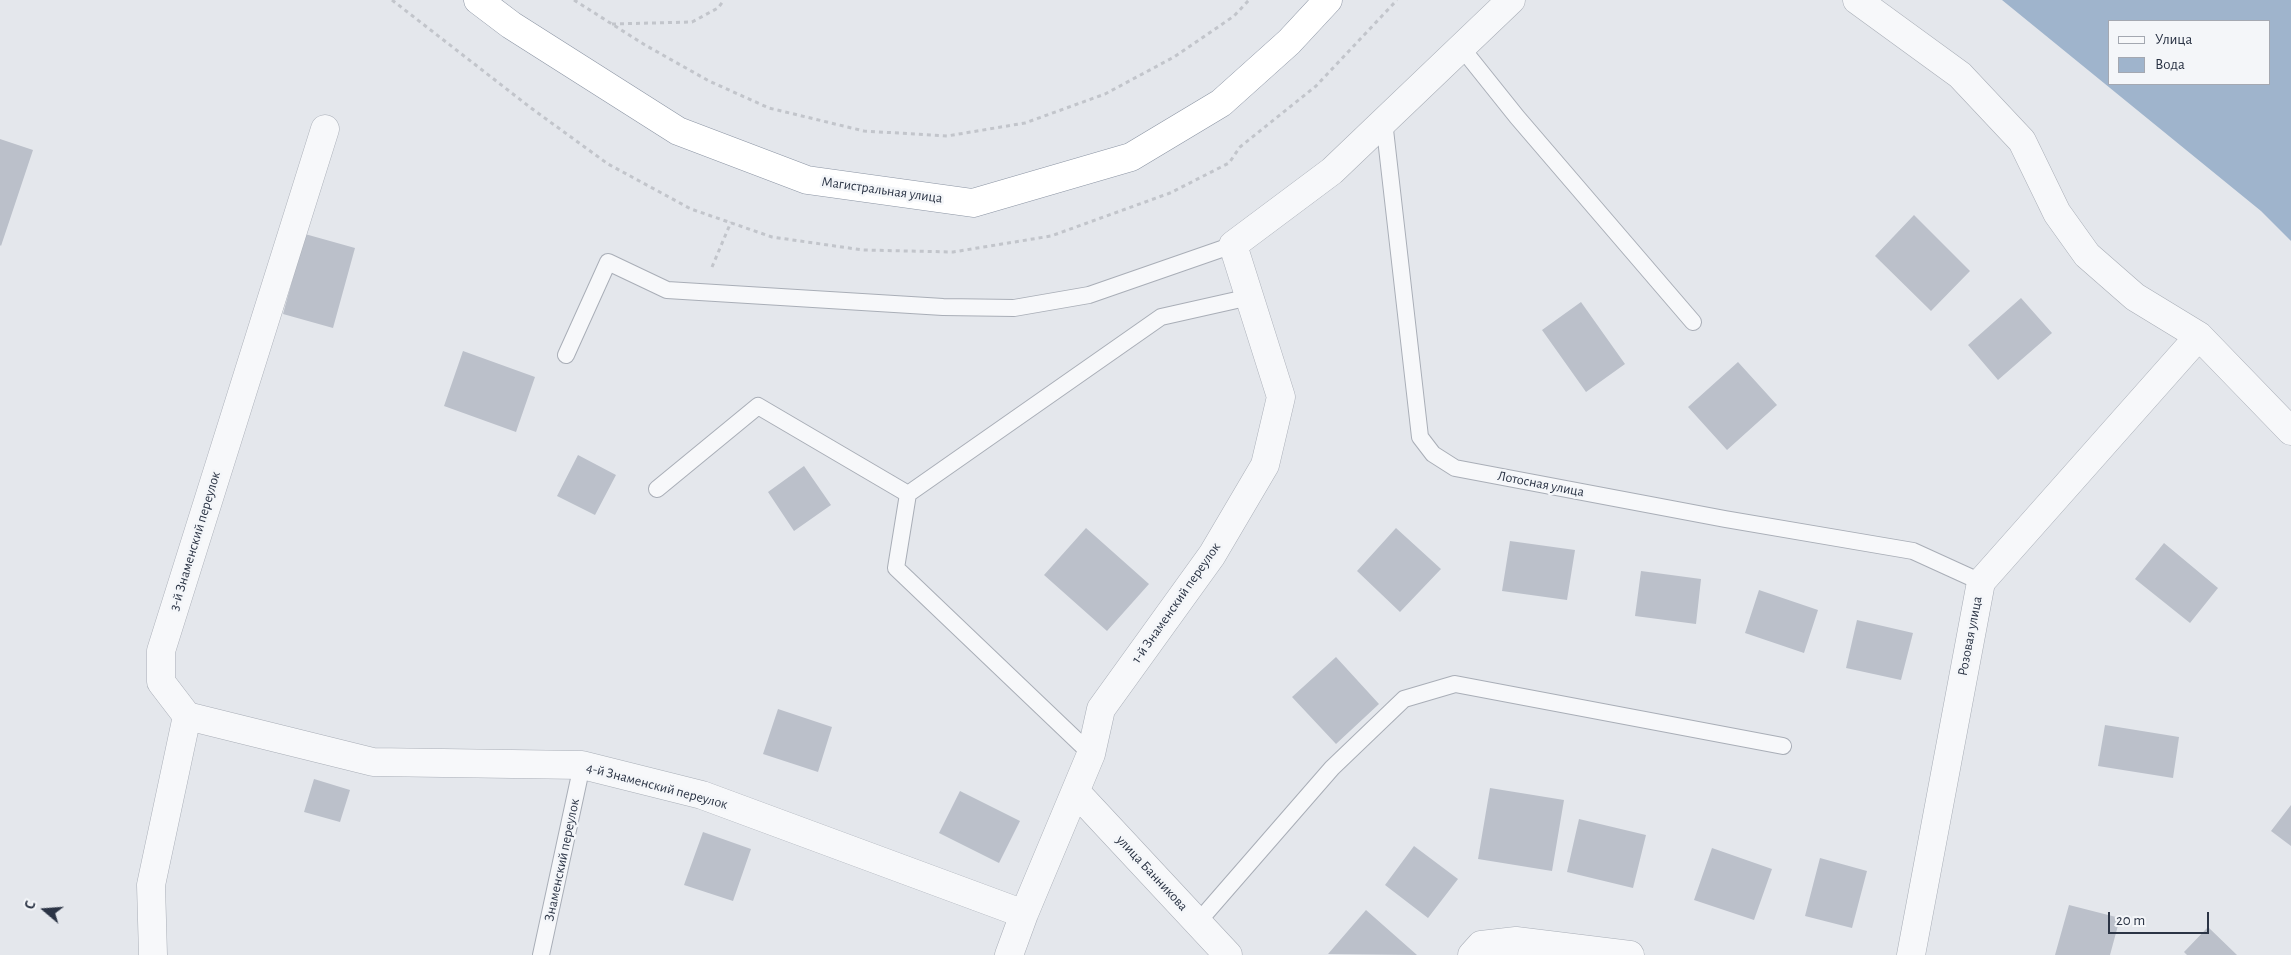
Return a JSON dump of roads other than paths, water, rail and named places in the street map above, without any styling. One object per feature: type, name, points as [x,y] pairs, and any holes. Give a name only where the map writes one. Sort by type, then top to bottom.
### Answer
[{"type":"highway","name":"Магистральная улица","points":[[478,0],[511,25],[678,131],[807,180],[973,203],[1131,157],[1221,103],[1289,42],[1328,0]]},
{"type":"street","points":[[1233,245],[1332,171],[1510,0]]},
{"type":"street","points":[[1856,0],[1960,75],[2022,141],[2056,213],[2088,254],[2135,296],[2199,336],[2291,431]]},
{"type":"street","name":"3-й Знаменский переулок","points":[[187,716],[161,682],[161,651],[325,129]]},
{"type":"street","name":"1-й Знаменский переулок","points":[[1009,955],[1024,914],[1091,754],[1101,708],[1212,555],[1265,465],[1281,397],[1233,245]]},
{"type":"street","name":"Розовая улица","points":[[1911,955],[1980,582],[2199,336]]},
{"type":"street","points":[[152,955],[151,885],[187,716]]},
{"type":"street","name":"4-й Знаменский переулок","points":[[187,716],[373,762],[582,765],[702,795],[1024,914]]},
{"type":"street","name":"улица Банникова","points":[[1076,792],[1228,955]]},
{"type":"street","points":[[1472,955],[1481,945],[1516,941],[1630,955]]},
{"type":"lane","points":[[1461,47],[1516,117],[1693,322]]},
{"type":"lane","name":"Лотосная улица","points":[[1384,121],[1420,436],[1434,454],[1455,468],[1725,519],[1913,551],[1980,582]]},
{"type":"lane","points":[[566,355],[608,262],[667,290],[943,307],[1014,308],[1089,295],[1233,245]]},
{"type":"lane","points":[[1091,754],[896,568],[908,494],[1161,317],[1250,297]]},
{"type":"lane","points":[[657,489],[758,406],[908,494]]},
{"type":"lane","points":[[1198,922],[1332,768],[1404,699],[1455,684],[1783,746]]},
{"type":"lane","name":"Знаменский переулок","points":[[541,955],[582,765]]},
{"type":"water","points":[[2002,0],[2291,0],[2291,241],[2261,211]]}]
